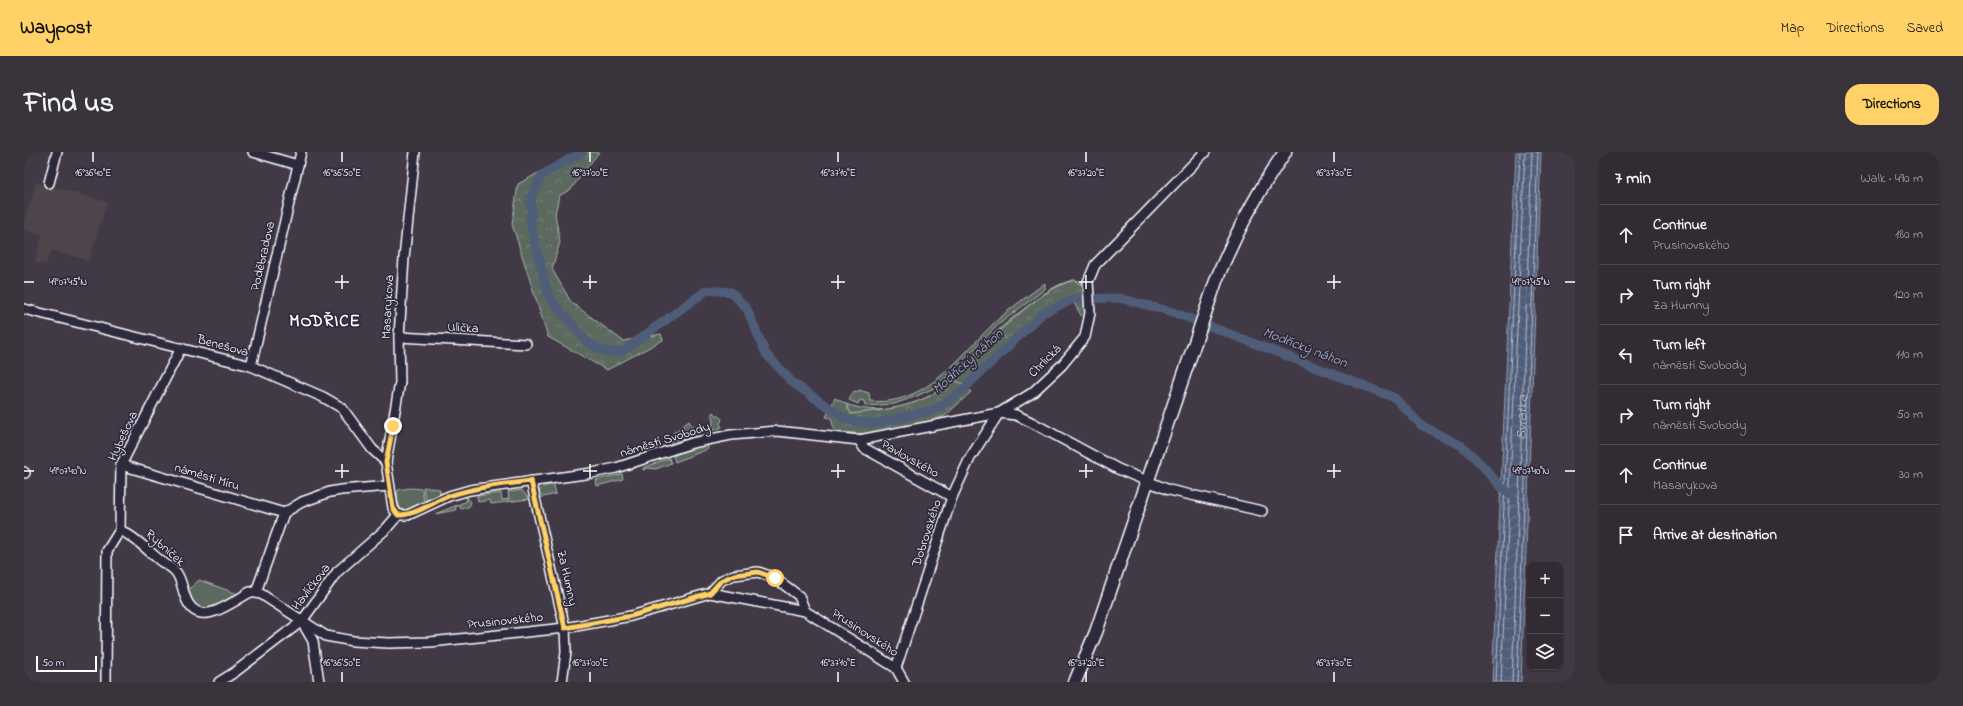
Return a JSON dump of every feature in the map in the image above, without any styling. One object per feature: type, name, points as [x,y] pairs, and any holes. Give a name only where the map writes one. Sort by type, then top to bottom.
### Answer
[{"type":"main road","points":[[1075,682],[1096,632],[1207,304],[1237,232],[1254,200],[1285,152]]},
{"type":"street","points":[[49,183],[57,152]]},
{"type":"street","points":[[253,152],[298,165]]},
{"type":"street","name":"Poděbradova","points":[[251,366],[301,152]]},
{"type":"street","name":"Masarykova","points":[[386,462],[400,382],[399,337],[404,258],[415,152]]},
{"type":"street","name":"Chrlická","points":[[999,413],[1032,393],[1062,365],[1085,337],[1090,314],[1087,289],[1089,276],[1095,265],[1205,152]]},
{"type":"street","name":"Benešova","points":[[24,309],[251,366],[323,397],[342,408],[372,449],[386,462]]},
{"type":"street","name":"Ulička","points":[[399,337],[526,344]]},
{"type":"street","name":"Hybešova","points":[[106,682],[108,551],[120,530],[121,465],[181,348]]},
{"type":"street","points":[[999,413],[1016,415],[1118,469],[1169,490],[1262,511]]},
{"type":"street","name":"náměstí Svobody","points":[[398,515],[408,515],[449,496],[470,490],[592,473],[616,468],[692,443],[731,434],[777,431],[859,440],[999,413]]},
{"type":"street","name":"Dobrovského","points":[[896,668],[952,497],[970,458],[999,413]]},
{"type":"street","name":"Pavlovského","points":[[859,440],[864,448],[952,497]]},
{"type":"street","points":[[386,462],[393,508],[398,515]]},
{"type":"street","name":"náměstí Míru","points":[[121,465],[284,514]]},
{"type":"street","name":"Za Humny","points":[[531,481],[565,628],[566,652],[562,682]]},
{"type":"street","points":[[319,682],[313,640],[302,621],[256,592],[284,514],[302,502],[330,492],[389,486]]},
{"type":"street","name":"Havlíčkova","points":[[219,682],[235,672],[302,621],[336,572],[386,529],[398,515]]},
{"type":"street","name":"Rybníček","points":[[120,530],[134,538],[175,571],[188,603],[193,611],[199,614],[206,614],[250,592],[256,592]]},
{"type":"street","name":"Prusinovského","points":[[710,593],[722,580],[734,575],[758,572],[775,578],[799,596],[805,611]]},
{"type":"street","name":"Prusinovského","points":[[302,621],[326,636],[353,641],[389,643],[430,642],[565,628],[631,616],[710,593],[805,611],[896,668],[902,681]]},
{"type":"shaded area","points":[[36,182],[107,202],[89,261],[51,250],[46,265],[35,262],[42,235],[24,230],[24,223]]},
{"type":"green space","points":[[576,152],[599,152],[571,189],[559,196],[555,214],[560,242],[552,269],[571,302],[623,341],[661,334],[663,340],[607,370],[548,337],[512,224],[518,184]]},
{"type":"green space","points":[[1073,280],[1080,281],[1084,285],[1085,296],[1062,284],[1045,294],[1024,310],[1009,341],[965,385],[954,380],[930,396],[946,385],[997,331],[1045,293],[1061,284]]},
{"type":"green space","points":[[1074,280],[1083,286],[1087,313],[1083,319],[1073,301],[1043,314],[967,388],[971,392],[946,415],[934,421],[872,434],[835,432],[831,418],[826,417],[835,398],[846,404],[851,414],[906,405],[930,396],[954,380],[965,385],[1009,342],[999,331],[1043,295]]},
{"type":"green space","points":[[1045,283],[1045,289],[998,325],[938,386],[917,396],[894,404],[865,406],[864,401],[860,400],[858,404],[849,400],[854,391],[858,392],[859,390],[869,393],[870,401],[890,401],[908,396],[924,388],[940,377],[954,364],[994,323]]},
{"type":"green space","points":[[846,404],[858,408],[882,410],[851,414]]},
{"type":"green space","points":[[713,412],[722,419],[720,424],[722,427],[708,432],[711,430],[714,418],[711,415]]},
{"type":"green space","points":[[689,421],[693,428],[676,436],[673,433]]},
{"type":"green space","points":[[692,431],[696,436],[695,438],[689,440],[688,438],[676,442],[677,444],[672,446],[670,441]]},
{"type":"green space","points":[[703,444],[707,444],[708,449],[675,462],[673,456]]},
{"type":"green space","points":[[669,458],[671,463],[656,469],[648,468],[643,470],[643,468]]},
{"type":"green space","points":[[622,474],[623,479],[597,486],[596,480]]},
{"type":"green space","points":[[554,485],[556,494],[539,498],[542,487]]},
{"type":"green space","points":[[423,487],[439,489],[441,493],[426,501]]},
{"type":"green space","points":[[410,488],[422,489],[424,502],[409,509],[402,510],[398,503],[398,490]]},
{"type":"green space","points":[[522,490],[529,499],[491,504],[490,500],[478,502],[477,496],[501,493],[502,500],[509,499],[508,492]]},
{"type":"green space","points":[[466,496],[471,502],[469,507],[461,509],[459,505],[455,508],[456,510],[435,514],[467,501]]},
{"type":"green space","points":[[199,580],[238,594],[215,605],[202,608],[192,599],[188,590]]},
{"type":"water","name":"Svratka","points":[[1516,152],[1541,152],[1521,682],[1492,682]]},
{"type":"waterway","name":"Modřický náhon","points":[[582,152],[542,175],[531,198],[531,228],[549,297],[588,343],[606,352],[623,351],[707,290],[731,292],[747,309],[766,354],[793,383],[847,420],[872,424],[935,410],[957,395],[1043,313],[1074,299],[1119,298],[1173,312],[1395,398],[1421,425],[1462,446],[1481,464],[1501,487],[1511,494]]},
{"type":"district","name":"MODŘICE","points":[[325,321]]},
{"type":"route","points":[[393,426],[386,462],[393,508],[398,515],[408,515],[449,496],[470,490],[531,481],[565,628],[631,616],[710,593],[722,580],[734,575],[758,572],[775,578]]}]
